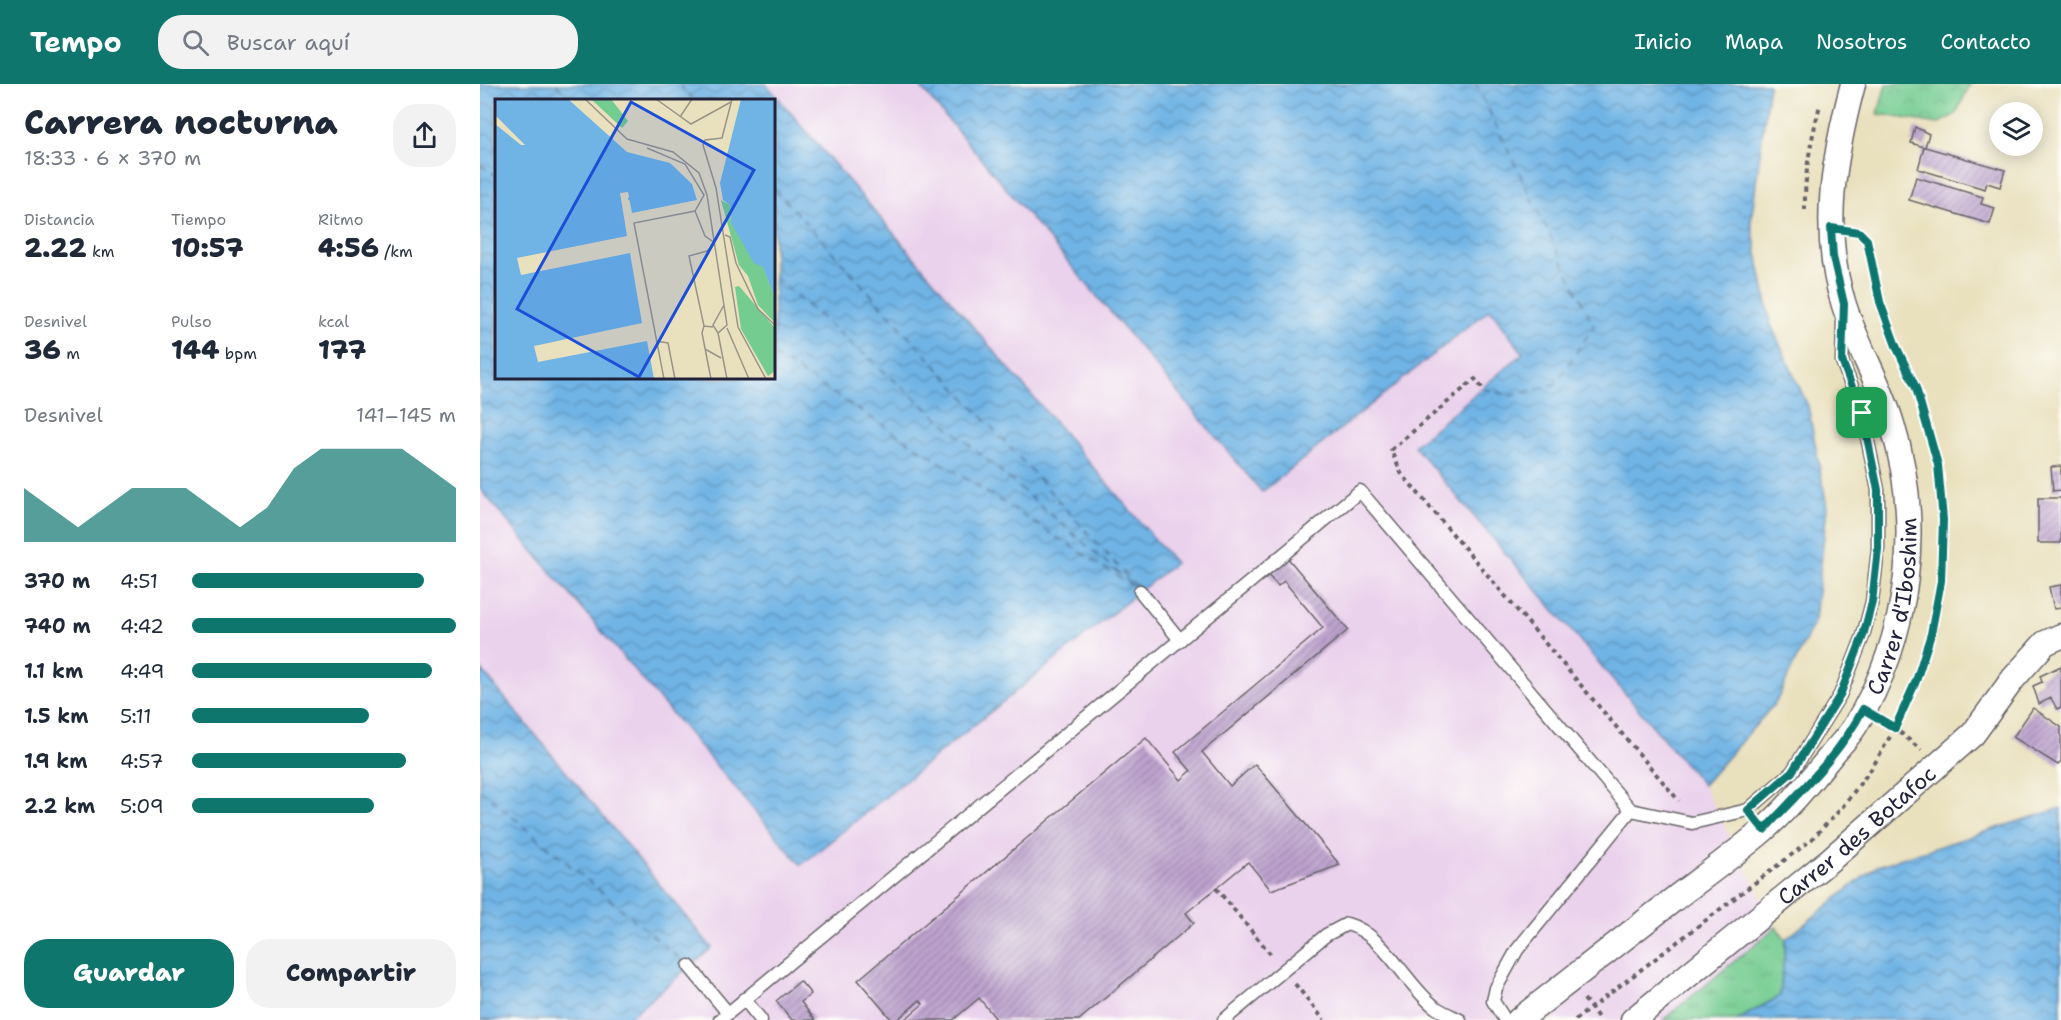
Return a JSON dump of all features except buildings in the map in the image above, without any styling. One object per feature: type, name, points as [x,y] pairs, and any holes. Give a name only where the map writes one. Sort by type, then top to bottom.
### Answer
[{"type":"street","name":"Carrer d'Iboshim","points":[[1519,1020],[1764,830],[1818,772],[1854,727],[1886,664],[1901,605],[1910,547],[1906,490],[1900,449],[1887,404],[1844,304],[1833,257],[1831,228],[1833,178],[1843,121],[1853,84]]},
{"type":"street","name":"Carrer des Botafoc","points":[[1633,1020],[1831,859],[1973,734],[2013,679],[2045,643],[2061,636]]},
{"type":"lane","points":[[689,966],[724,1017],[1360,491],[1632,810],[1692,823],[1748,810],[1792,772],[1840,695],[1863,636],[1872,602],[1878,549],[1878,490],[1862,413],[1842,361],[1844,304]]},
{"type":"lane","points":[[1140,591],[1180,640]]},
{"type":"lane","points":[[1504,1020],[1493,1001],[1496,988],[1517,950],[1632,810]]},
{"type":"lane","points":[[1224,1020],[1326,935],[1347,924],[1358,927],[1371,938],[1434,1006],[1460,1020]]},
{"type":"lane","points":[[744,999],[761,1020]]},
{"type":"path","points":[[1575,1020],[1811,840],[1840,810],[1872,768],[1895,728],[1916,681],[1928,644],[1941,581],[1943,520],[1938,465],[1916,388],[1896,346],[1880,302],[1867,240],[1859,232],[1805,226],[1804,184],[1821,103]]},
{"type":"path","points":[[1482,388],[1475,379],[1391,450],[1401,473],[1684,806]]},
{"type":"path","points":[[1863,709],[1895,728],[1938,765]]},
{"type":"path","points":[[1216,888],[1324,1020]]},
{"type":"shaded area","points":[[766,84],[918,84],[1262,492],[1490,309],[1523,353],[1414,446],[1703,785],[1776,927],[1663,1020],[626,1020],[712,948],[480,668],[480,489],[801,864],[1175,563]]},
{"type":"green space","points":[[1886,84],[1970,84],[1956,114],[1938,124],[1878,114]]},
{"type":"green space","points":[[1776,927],[1786,939],[1780,996],[1738,1020],[1663,1020]]},
{"type":"water","points":[[480,84],[766,84],[1175,563],[801,865],[480,489]]},
{"type":"water","points":[[918,84],[1769,84],[1751,222],[1771,325],[1808,406],[1827,507],[1815,620],[1776,702],[1703,785],[1414,446],[1523,353],[1490,309],[1262,492]]},
{"type":"water","points":[[480,668],[712,948],[626,1020],[480,1020]]},
{"type":"water","points":[[2061,808],[2061,1020],[1738,1020],[1780,996],[1786,939],[1877,866]]},
{"type":"ferry route","points":[[556,84],[570,99]]},
{"type":"ferry route","points":[[679,84],[693,99]]},
{"type":"ferry route","points":[[1476,84],[1594,326],[1555,384],[1510,396],[1482,388]]},
{"type":"ferry route","points":[[480,165],[495,174]]},
{"type":"ferry route","points":[[776,190],[1137,587]]},
{"type":"ferry route","points":[[776,279],[1135,587]]},
{"type":"ferry route","points":[[776,356],[1137,589]]},
{"type":"ferry route","points":[[480,789],[684,962]]},
{"type":"route","points":[[1831,228],[1859,232],[1867,240],[1880,302],[1896,346],[1916,388],[1938,465],[1943,520],[1941,581],[1931,634],[1916,681],[1895,728],[1863,709],[1854,727],[1810,781],[1764,830],[1748,810],[1792,772],[1840,695],[1863,636],[1872,602],[1878,549],[1878,490],[1862,413],[1842,361],[1844,304],[1833,257],[1831,228]]}]
